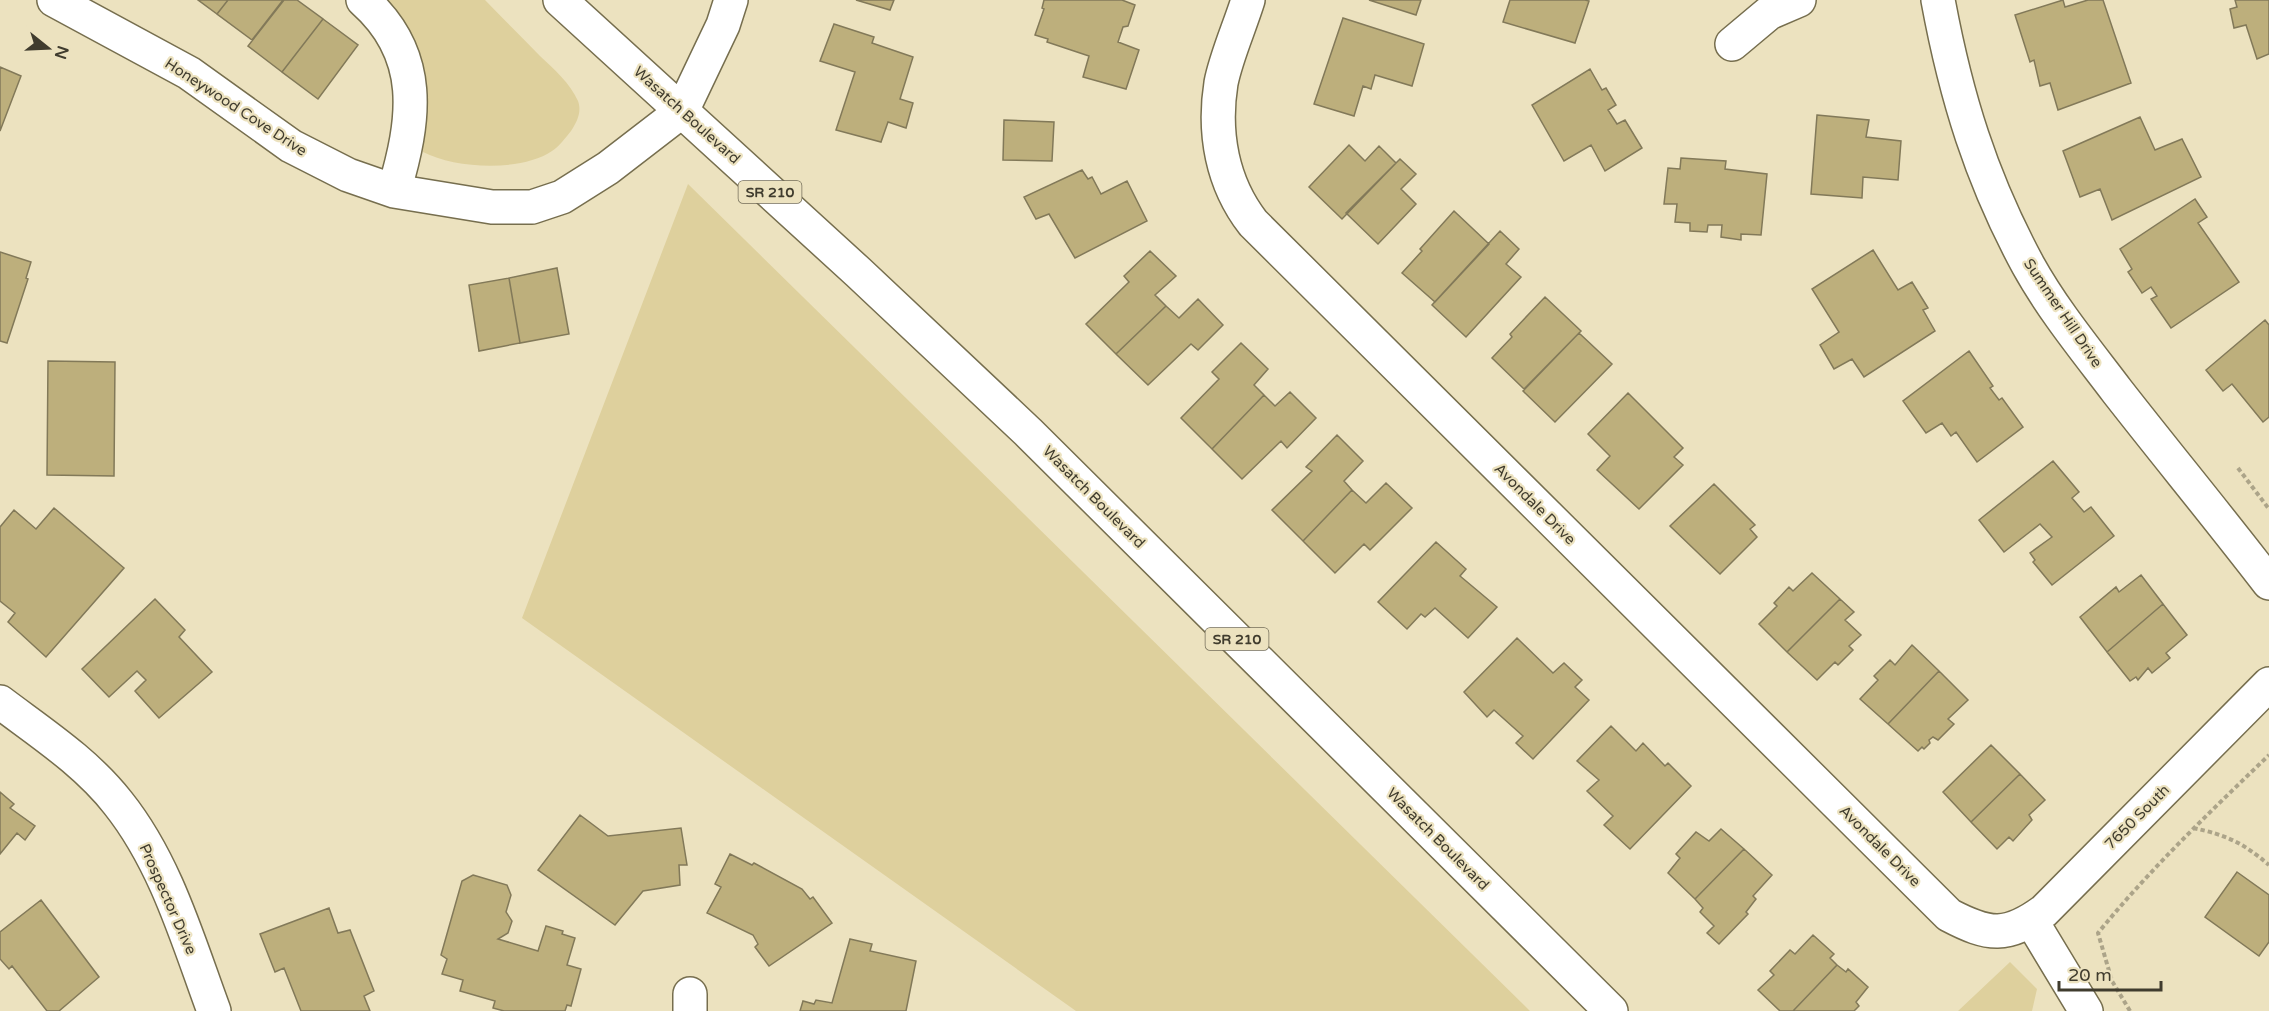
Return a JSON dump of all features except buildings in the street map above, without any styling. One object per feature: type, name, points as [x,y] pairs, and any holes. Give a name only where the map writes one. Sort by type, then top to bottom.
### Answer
[{"type":"street","name":"Honeywood Cove Drive","points":[[54,0],[189,73],[291,146],[348,174],[394,191],[492,207],[532,207],[562,197],[608,168],[682,111]]},
{"type":"street","points":[[363,0],[396,39],[409,77],[411,116],[405,155],[394,191]]},
{"type":"street","name":"Wasatch Boulevard","points":[[560,0],[858,272],[1028,432],[1611,1011]]},
{"type":"street","points":[[682,111],[723,25],[731,0]]},
{"type":"street","name":"Avondale Drive","points":[[1248,0],[1221,82],[1218,119],[1221,153],[1231,189],[1253,223],[1949,915],[1972,927],[1995,932]]},
{"type":"street","points":[[1732,44],[1769,13],[1799,0]]},
{"type":"street","name":"Summer Hill Drive","points":[[1938,0],[1948,52],[1968,128],[1995,198],[2029,267],[2073,333],[2269,583]]},
{"type":"street","name":"7650 South","points":[[1995,932],[2021,927],[2044,911],[2269,684]]},
{"type":"street","name":"Prospector Drive","points":[[0,702],[75,759],[118,803],[152,856],[178,914],[214,1011]]},
{"type":"street","points":[[2031,920],[2086,1011]]},
{"type":"path","points":[[2238,468],[2269,509]]},
{"type":"path","points":[[2130,1011],[2112,981],[2097,933],[2193,828],[2269,755]]},
{"type":"path","points":[[2193,828],[2218,834],[2247,847],[2269,865]]},
{"type":"shaded area","points":[[387,0],[485,0],[571,88],[578,101],[579,113],[571,131],[552,151],[539,158],[506,165],[470,165],[437,158],[423,152],[426,75],[415,40],[395,8]]},
{"type":"shaded area","points":[[688,184],[1530,1011],[1076,1011],[522,618]]},
{"type":"shaded area","points":[[2010,962],[2037,989],[2032,1011],[1958,1011]]}]
